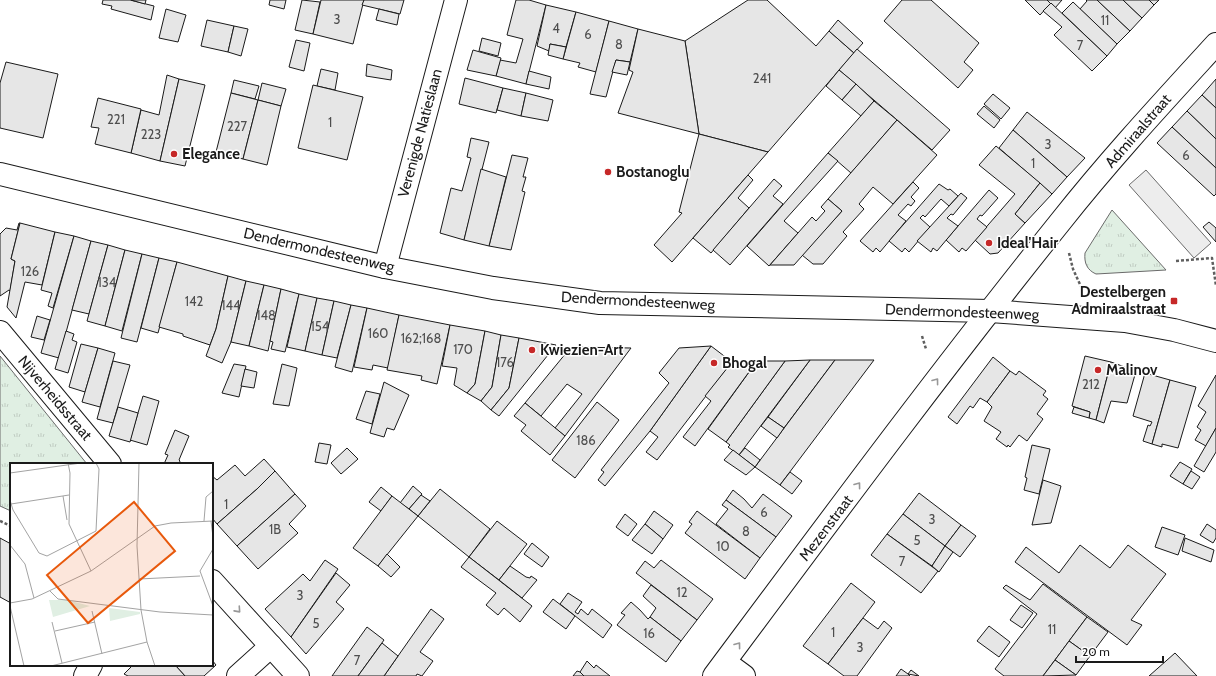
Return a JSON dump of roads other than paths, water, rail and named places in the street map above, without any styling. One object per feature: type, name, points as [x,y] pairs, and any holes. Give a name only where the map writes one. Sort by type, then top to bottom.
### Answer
[{"type":"street","name":"Verenigde Natieslaan","points":[[385,266],[456,0]]},
{"type":"street","name":"Admiraalstraat","points":[[990,311],[1062,220],[1130,138],[1216,44]]},
{"type":"street","name":"Dendermondesteenweg","points":[[0,174],[385,266],[493,288],[593,302],[990,311],[1132,322],[1174,330],[1216,341]]},
{"type":"street","name":"Mezenstraat","points":[[720,669],[990,311]]},
{"type":"street","name":"Nijverheidsstraat","points":[[0,332],[109,463]]},
{"type":"street","points":[[213,582],[298,676]]},
{"type":"street","points":[[238,676],[271,646]]},
{"type":"street","points":[[85,676],[90,666]]},
{"type":"street","points":[[720,669],[744,676]]},
{"type":"place","name":"Elegance","points":[[174,154]]},
{"type":"place","name":"Bostanoglu","points":[[608,172]]},
{"type":"place","name":"Ideal'Hair","points":[[989,243]]},
{"type":"place","name":"Destelbergen Admiraalstraat","points":[[1174,301]]},
{"type":"place","name":"Kwiezien-Art","points":[[532,350]]},
{"type":"place","name":"Bhogal","points":[[714,363]]},
{"type":"place","name":"Malinov","points":[[1098,370]]}]
